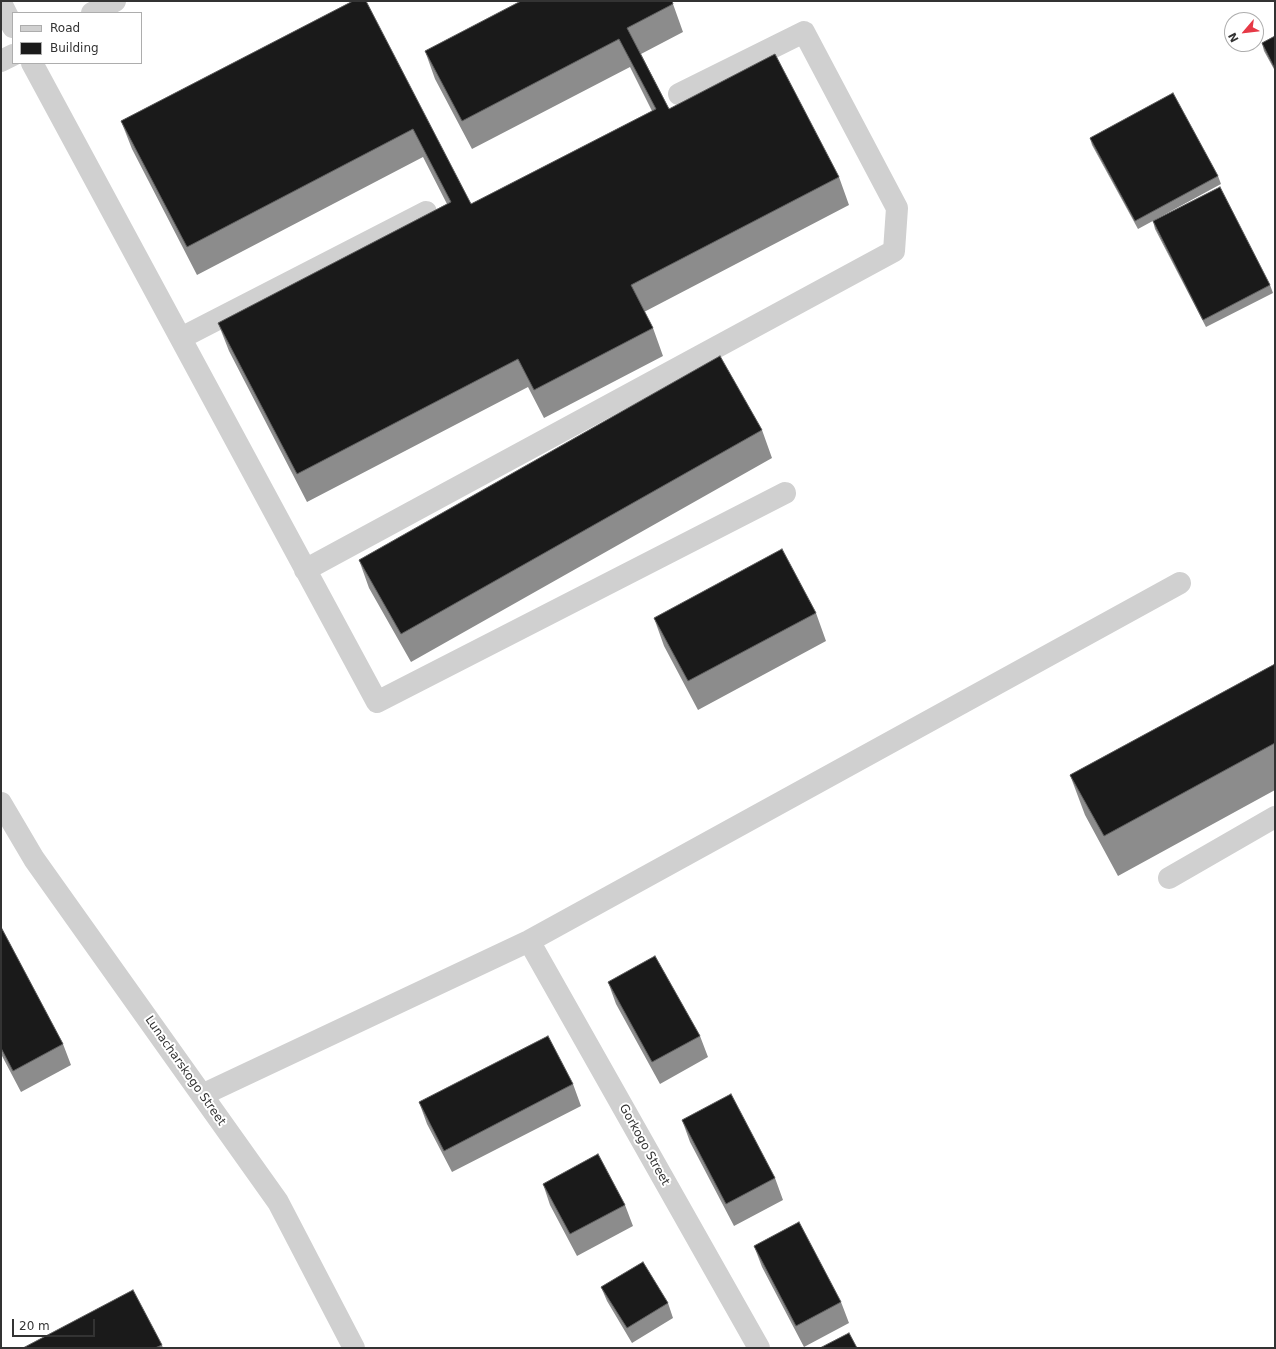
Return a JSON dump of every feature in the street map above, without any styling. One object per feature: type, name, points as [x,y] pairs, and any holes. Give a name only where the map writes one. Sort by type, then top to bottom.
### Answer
[{"type":"street","points":[[94,12],[115,1]]},
{"type":"street","points":[[1,3],[12,25]]},
{"type":"street","points":[[305,570],[894,252],[897,208],[804,32],[679,94]]},
{"type":"street","points":[[1,61],[12,56]]},
{"type":"street","points":[[33,64],[377,702],[784,493]]},
{"type":"street","points":[[181,338],[426,212]]},
{"type":"street","points":[[202,1095],[529,941],[1180,583]]},
{"type":"street","name":"Lunacharskogo Street","points":[[1,803],[34,859],[278,1202],[354,1348]]},
{"type":"street","points":[[1169,878],[1275,817]]},
{"type":"street","name":"Gorkogo Street","points":[[529,941],[759,1348]]},
{"type":"building","points":[[353,1],[366,1],[471,204],[656,109],[619,39],[462,121],[425,51],[521,1],[672,1],[673,4],[627,28],[669,109],[775,54],[839,177],[631,285],[653,328],[534,390],[518,359],[297,474],[218,323],[451,202],[413,129],[187,247],[121,121]]},
{"type":"building","points":[[1275,36],[1275,69],[1264,47],[1264,42]]},
{"type":"building","points":[[1173,93],[1218,176],[1135,221],[1090,138]]},
{"type":"building","points":[[1220,187],[1270,285],[1203,320],[1153,221]]},
{"type":"building","points":[[720,356],[762,430],[401,634],[359,560]]},
{"type":"building","points":[[782,549],[816,613],[688,681],[654,618]]},
{"type":"building","points":[[1275,664],[1275,743],[1104,836],[1070,775]]},
{"type":"building","points":[[1,927],[63,1044],[13,1071],[1,1048]]},
{"type":"building","points":[[655,956],[700,1036],[652,1062],[608,982]]},
{"type":"building","points":[[548,1036],[573,1084],[444,1151],[419,1102]]},
{"type":"building","points":[[731,1094],[775,1178],[726,1204],[682,1120]]},
{"type":"building","points":[[598,1154],[625,1205],[570,1234],[543,1184]]},
{"type":"building","points":[[799,1222],[841,1302],[796,1326],[754,1246]]},
{"type":"building","points":[[643,1262],[668,1303],[627,1328],[601,1287]]},
{"type":"building","points":[[133,1290],[162,1345],[155,1348],[23,1348]]},
{"type":"building","points":[[849,1333],[857,1348],[820,1348]]}]
